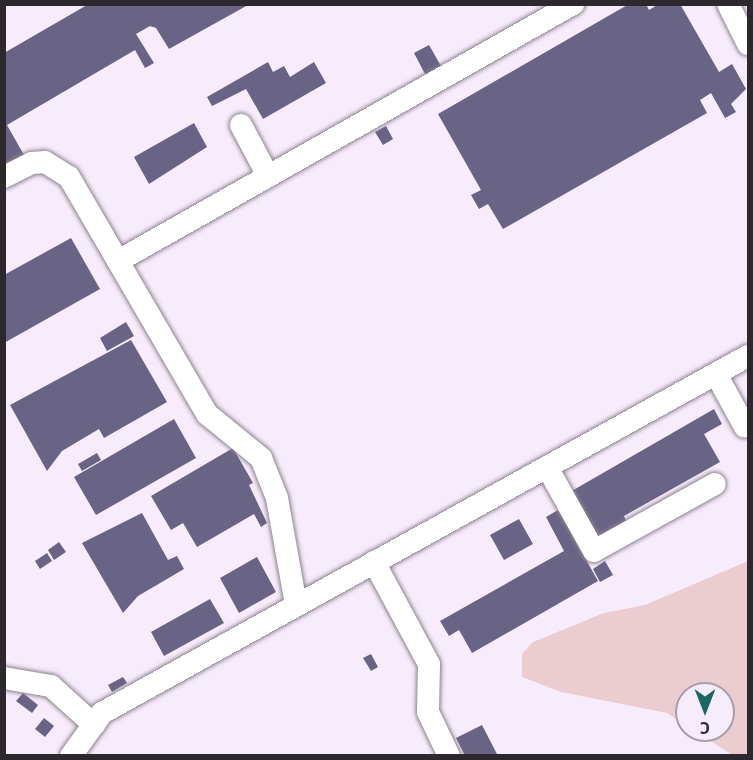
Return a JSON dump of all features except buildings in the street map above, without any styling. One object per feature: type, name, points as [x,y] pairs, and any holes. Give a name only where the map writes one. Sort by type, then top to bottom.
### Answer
[{"type":"lane","points":[[118,261],[573,4]]},
{"type":"lane","points":[[728,4],[748,44]]},
{"type":"lane","points":[[242,125],[268,176]]},
{"type":"lane","points":[[4,177],[32,163],[60,167],[207,414],[261,458],[277,498],[296,605]]},
{"type":"lane","points":[[71,756],[102,713],[748,356]]},
{"type":"lane","points":[[716,374],[745,427]]},
{"type":"lane","points":[[547,467],[594,551],[715,484]]},
{"type":"lane","points":[[374,562],[429,664],[428,712],[449,756]]},
{"type":"lane","points":[[4,678],[51,686],[94,725]]},
{"type":"shaded area","points":[[748,561],[748,755],[732,755],[712,742],[735,742],[735,682],[675,682],[675,718],[667,713],[561,692],[522,677],[522,654],[533,642],[604,613],[645,605]]}]
